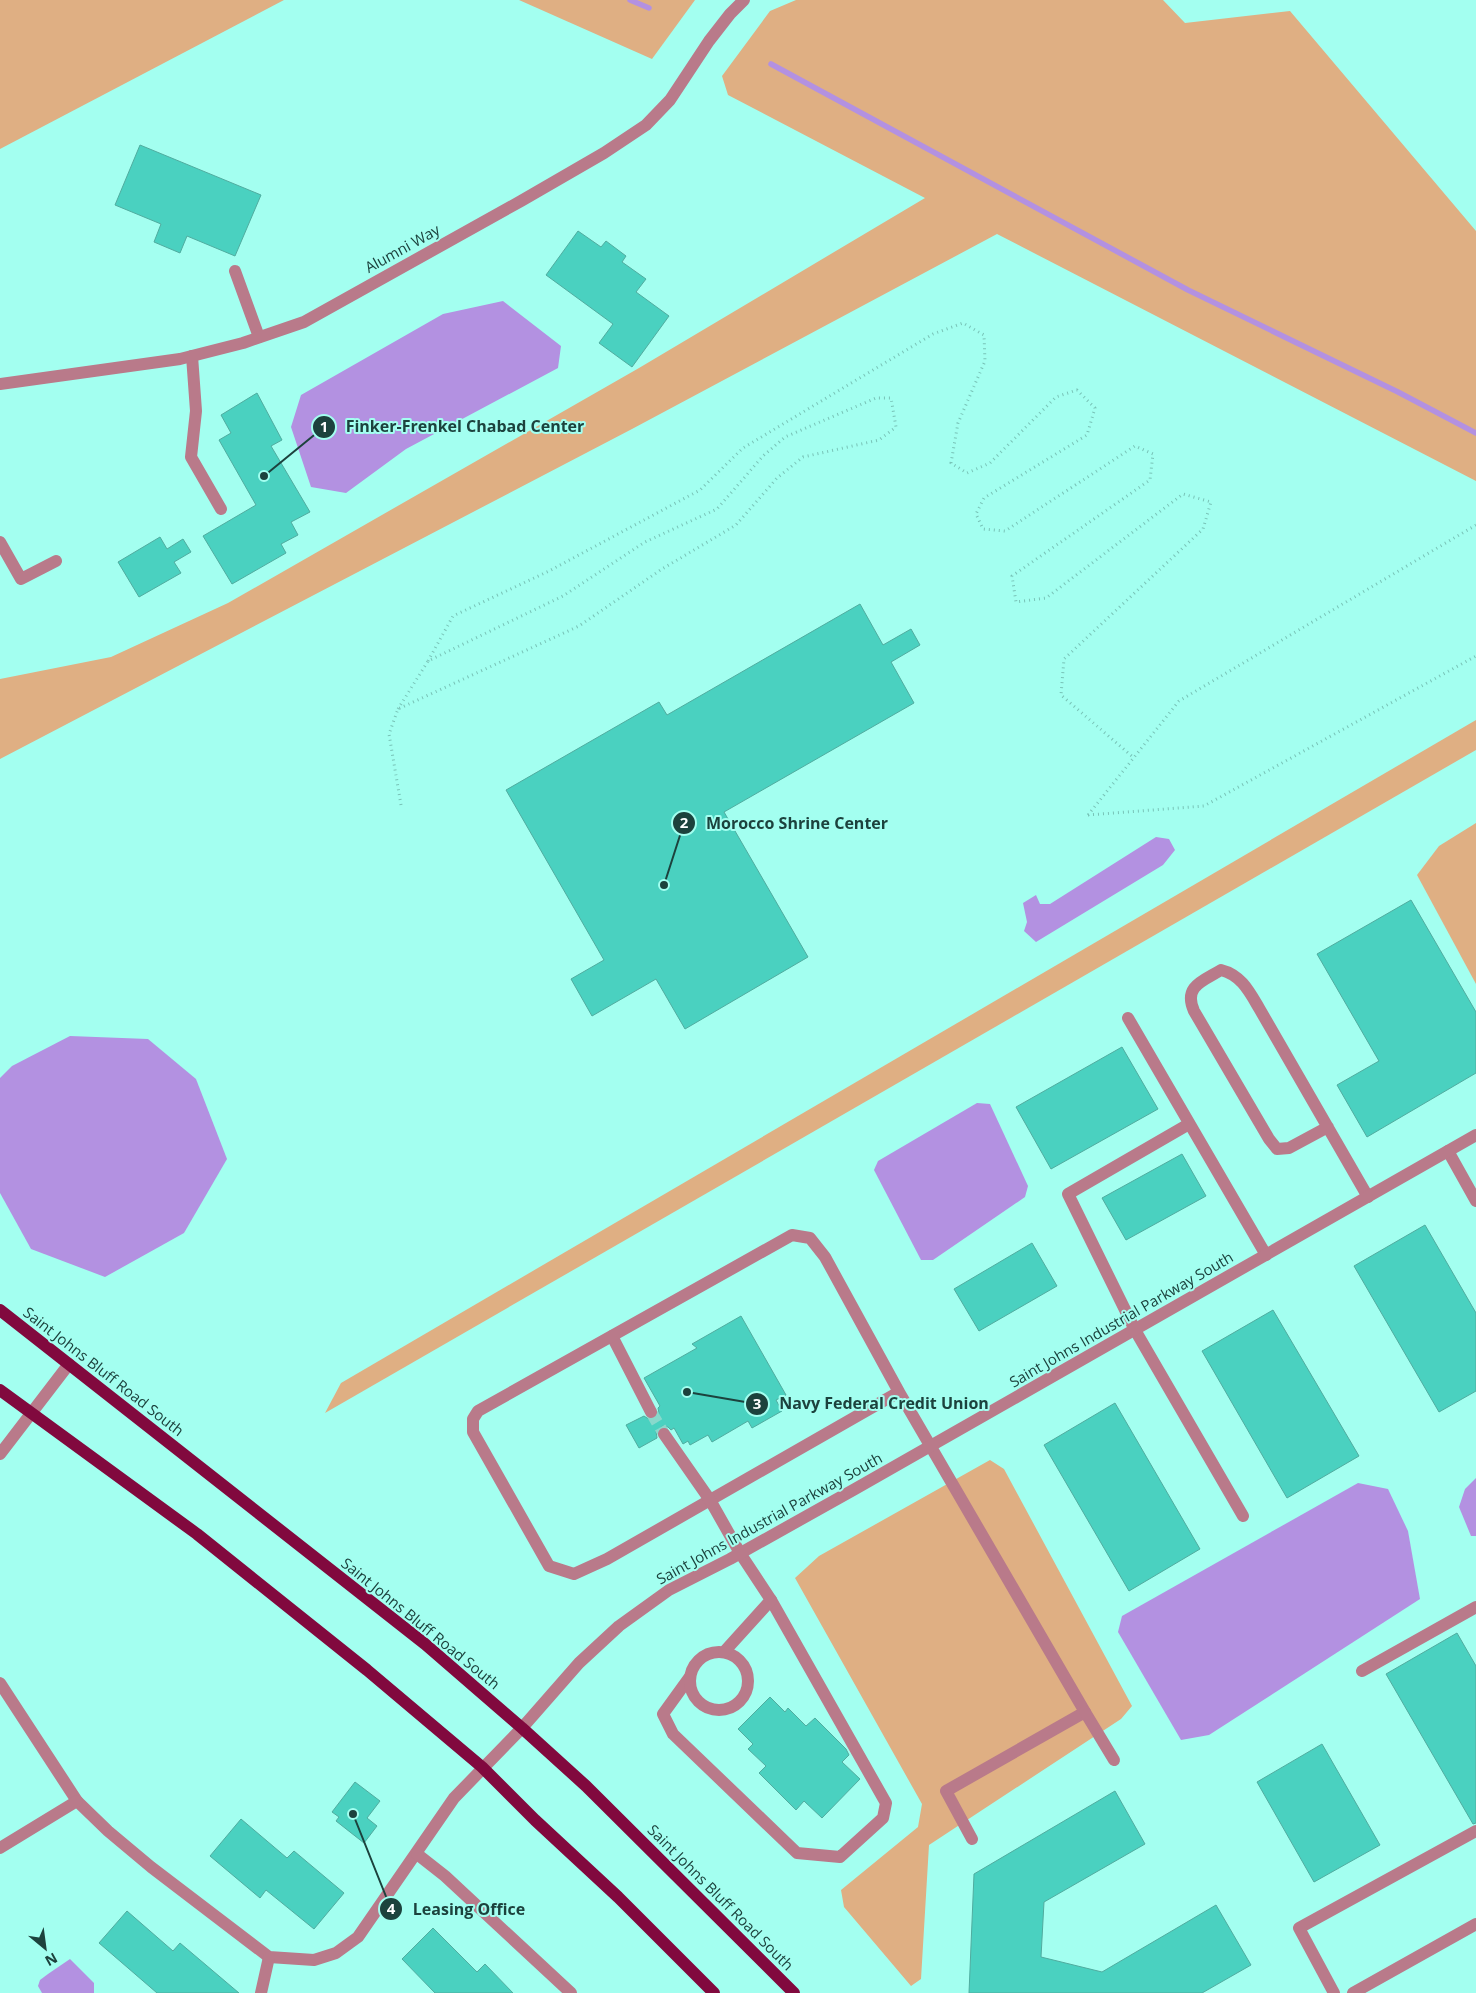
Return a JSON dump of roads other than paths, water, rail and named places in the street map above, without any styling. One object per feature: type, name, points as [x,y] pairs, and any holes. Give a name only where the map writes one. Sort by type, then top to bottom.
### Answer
[{"type":"main road","name":"Saint Johns Bluff Road South","points":[[0,1310],[425,1644],[522,1728],[600,1800],[794,1993]]},
{"type":"main road","points":[[0,1390],[197,1534],[367,1670],[482,1767],[534,1820],[618,1897],[714,1993]]},
{"type":"street","name":"Alumni Way","points":[[0,384],[192,356],[259,337],[312,317],[538,192],[604,153],[646,125],[670,100],[709,41],[730,14],[744,0]]},
{"type":"street","points":[[235,271],[259,337]]},
{"type":"street","points":[[192,356],[196,411],[191,457],[221,509]]},
{"type":"street","points":[[0,542],[21,579],[56,561]]},
{"type":"street","points":[[1328,1127],[1289,1148],[1277,1149],[1269,1140],[1194,1011],[1189,1000],[1191,991],[1197,985],[1221,970],[1230,972],[1242,980],[1328,1127],[1368,1197]]},
{"type":"street","points":[[1128,1018],[1266,1255]]},
{"type":"street","points":[[1189,1124],[1068,1194],[1135,1330],[1243,1516]]},
{"type":"street","name":"Saint Johns Industrial Parkway South","points":[[268,1957],[314,1960],[336,1953],[358,1937],[454,1798],[482,1767],[522,1728],[579,1663],[619,1626],[669,1590],[740,1553],[930,1447],[1476,1135]]},
{"type":"street","points":[[1448,1151],[1476,1202]]},
{"type":"street","points":[[899,1392],[600,1562],[574,1574],[549,1566],[473,1432],[473,1419],[478,1411],[792,1235],[810,1238],[824,1257],[930,1447],[1114,1760]]},
{"type":"street","points":[[612,1336],[651,1412]]},
{"type":"street","points":[[0,1454],[69,1364]]},
{"type":"street","points":[[664,1434],[710,1500],[740,1553],[771,1600],[886,1802],[883,1818],[840,1857],[797,1853],[673,1734],[663,1714],[689,1678],[697,1661],[705,1655],[714,1652],[724,1652],[733,1655],[746,1670],[748,1679],[747,1689],[743,1699],[735,1706],[726,1710],[716,1711],[707,1709],[699,1704],[693,1696],[689,1678]]},
{"type":"street","points":[[724,1652],[771,1600]]},
{"type":"street","points":[[1362,1671],[1476,1607]]},
{"type":"street","points":[[0,1683],[77,1801],[150,1868],[268,1957],[261,1993]]},
{"type":"street","points":[[972,1839],[946,1791],[1086,1712]]},
{"type":"street","points":[[0,1848],[77,1801]]},
{"type":"street","points":[[1334,1993],[1299,1928],[1476,1831]]},
{"type":"street","points":[[417,1854],[445,1876],[572,1993]]},
{"type":"street","points":[[1354,1993],[1367,1990],[1476,1924]]},
{"type":"waterway","points":[[630,0],[649,8]]},
{"type":"waterway","points":[[771,64],[1188,290],[1398,392],[1476,433]]},
{"type":"tunnel","points":[[651,1412],[664,1434]]},
{"type":"place","name":"Finker-Frenkel Chabad Center","points":[[264,476]]},
{"type":"place","name":"Morocco Shrine Center","points":[[664,885]]},
{"type":"place","name":"Navy Federal Credit Union","points":[[687,1392]]},
{"type":"place","name":"Leasing Office","points":[[353,1814]]}]
